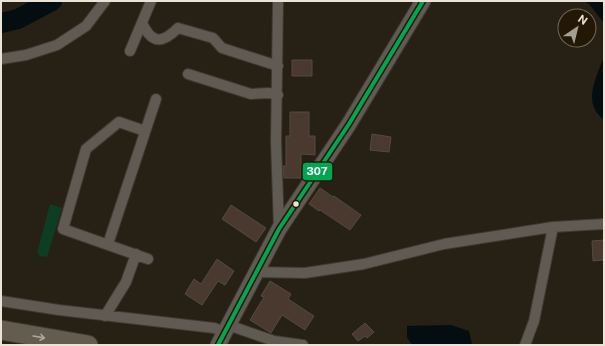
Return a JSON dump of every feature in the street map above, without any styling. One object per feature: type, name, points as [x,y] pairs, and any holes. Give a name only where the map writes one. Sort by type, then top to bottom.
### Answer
[{"type":"highway","points":[[1,330],[88,345]]},
{"type":"main road","points":[[224,334],[255,272],[279,229],[349,124],[424,1]]},
{"type":"street","points":[[1,59],[26,55],[57,45],[86,26],[105,1]]},
{"type":"street","points":[[130,51],[151,1]]},
{"type":"street","points":[[278,1],[278,95],[276,142],[279,229]]},
{"type":"street","points":[[142,23],[149,35],[154,38],[163,40],[170,37],[178,28],[213,38],[222,48],[278,66]]},
{"type":"street","points":[[188,74],[251,94],[269,93],[278,95]]},
{"type":"street","points":[[108,244],[156,99]]},
{"type":"street","points":[[145,131],[119,122],[86,150],[63,229],[148,259]]},
{"type":"street","points":[[255,272],[305,273],[364,264],[444,244],[553,227],[604,224]]},
{"type":"street","points":[[525,345],[534,321],[553,227]]},
{"type":"street","points":[[105,316],[126,282],[136,254]]},
{"type":"street","points":[[1,301],[105,316],[214,328],[224,334],[241,330],[274,341],[303,345]]},
{"type":"green space","points":[[50,204],[62,208],[47,257],[40,256],[37,253]]},
{"type":"shaded area","points":[[584,1],[604,1],[604,23],[597,14],[597,8],[592,8]]},
{"type":"shaded area","points":[[604,56],[604,120],[593,106],[592,98],[595,81]]},
{"type":"shaded area","points":[[451,325],[469,331],[472,345],[412,345],[407,337],[407,326]]},
{"type":"building","points":[[292,60],[312,60],[312,76],[292,76]]},
{"type":"building","points":[[290,112],[309,112],[309,136],[315,136],[315,155],[301,154],[301,178],[284,178],[283,166],[286,166],[286,136],[290,136]]},
{"type":"building","points":[[372,134],[391,137],[389,152],[370,150]]},
{"type":"building","points":[[320,188],[361,215],[350,230],[309,204]]},
{"type":"building","points":[[231,205],[266,228],[256,242],[222,219]]},
{"type":"building","points":[[604,240],[604,260],[593,261],[592,241]]},
{"type":"building","points":[[217,259],[234,271],[225,285],[218,281],[202,305],[185,294],[194,279],[201,284]]},
{"type":"building","points":[[270,281],[291,294],[288,299],[314,316],[305,330],[282,315],[271,333],[250,320],[264,297],[261,296]]},
{"type":"building","points":[[365,323],[374,332],[367,338],[365,336],[358,341],[352,334]]},
{"type":"waterway","points":[[1,23],[18,19],[52,1]]},
{"type":"transit line","name":"307","points":[[218,345],[279,229],[349,124],[423,1]]}]
